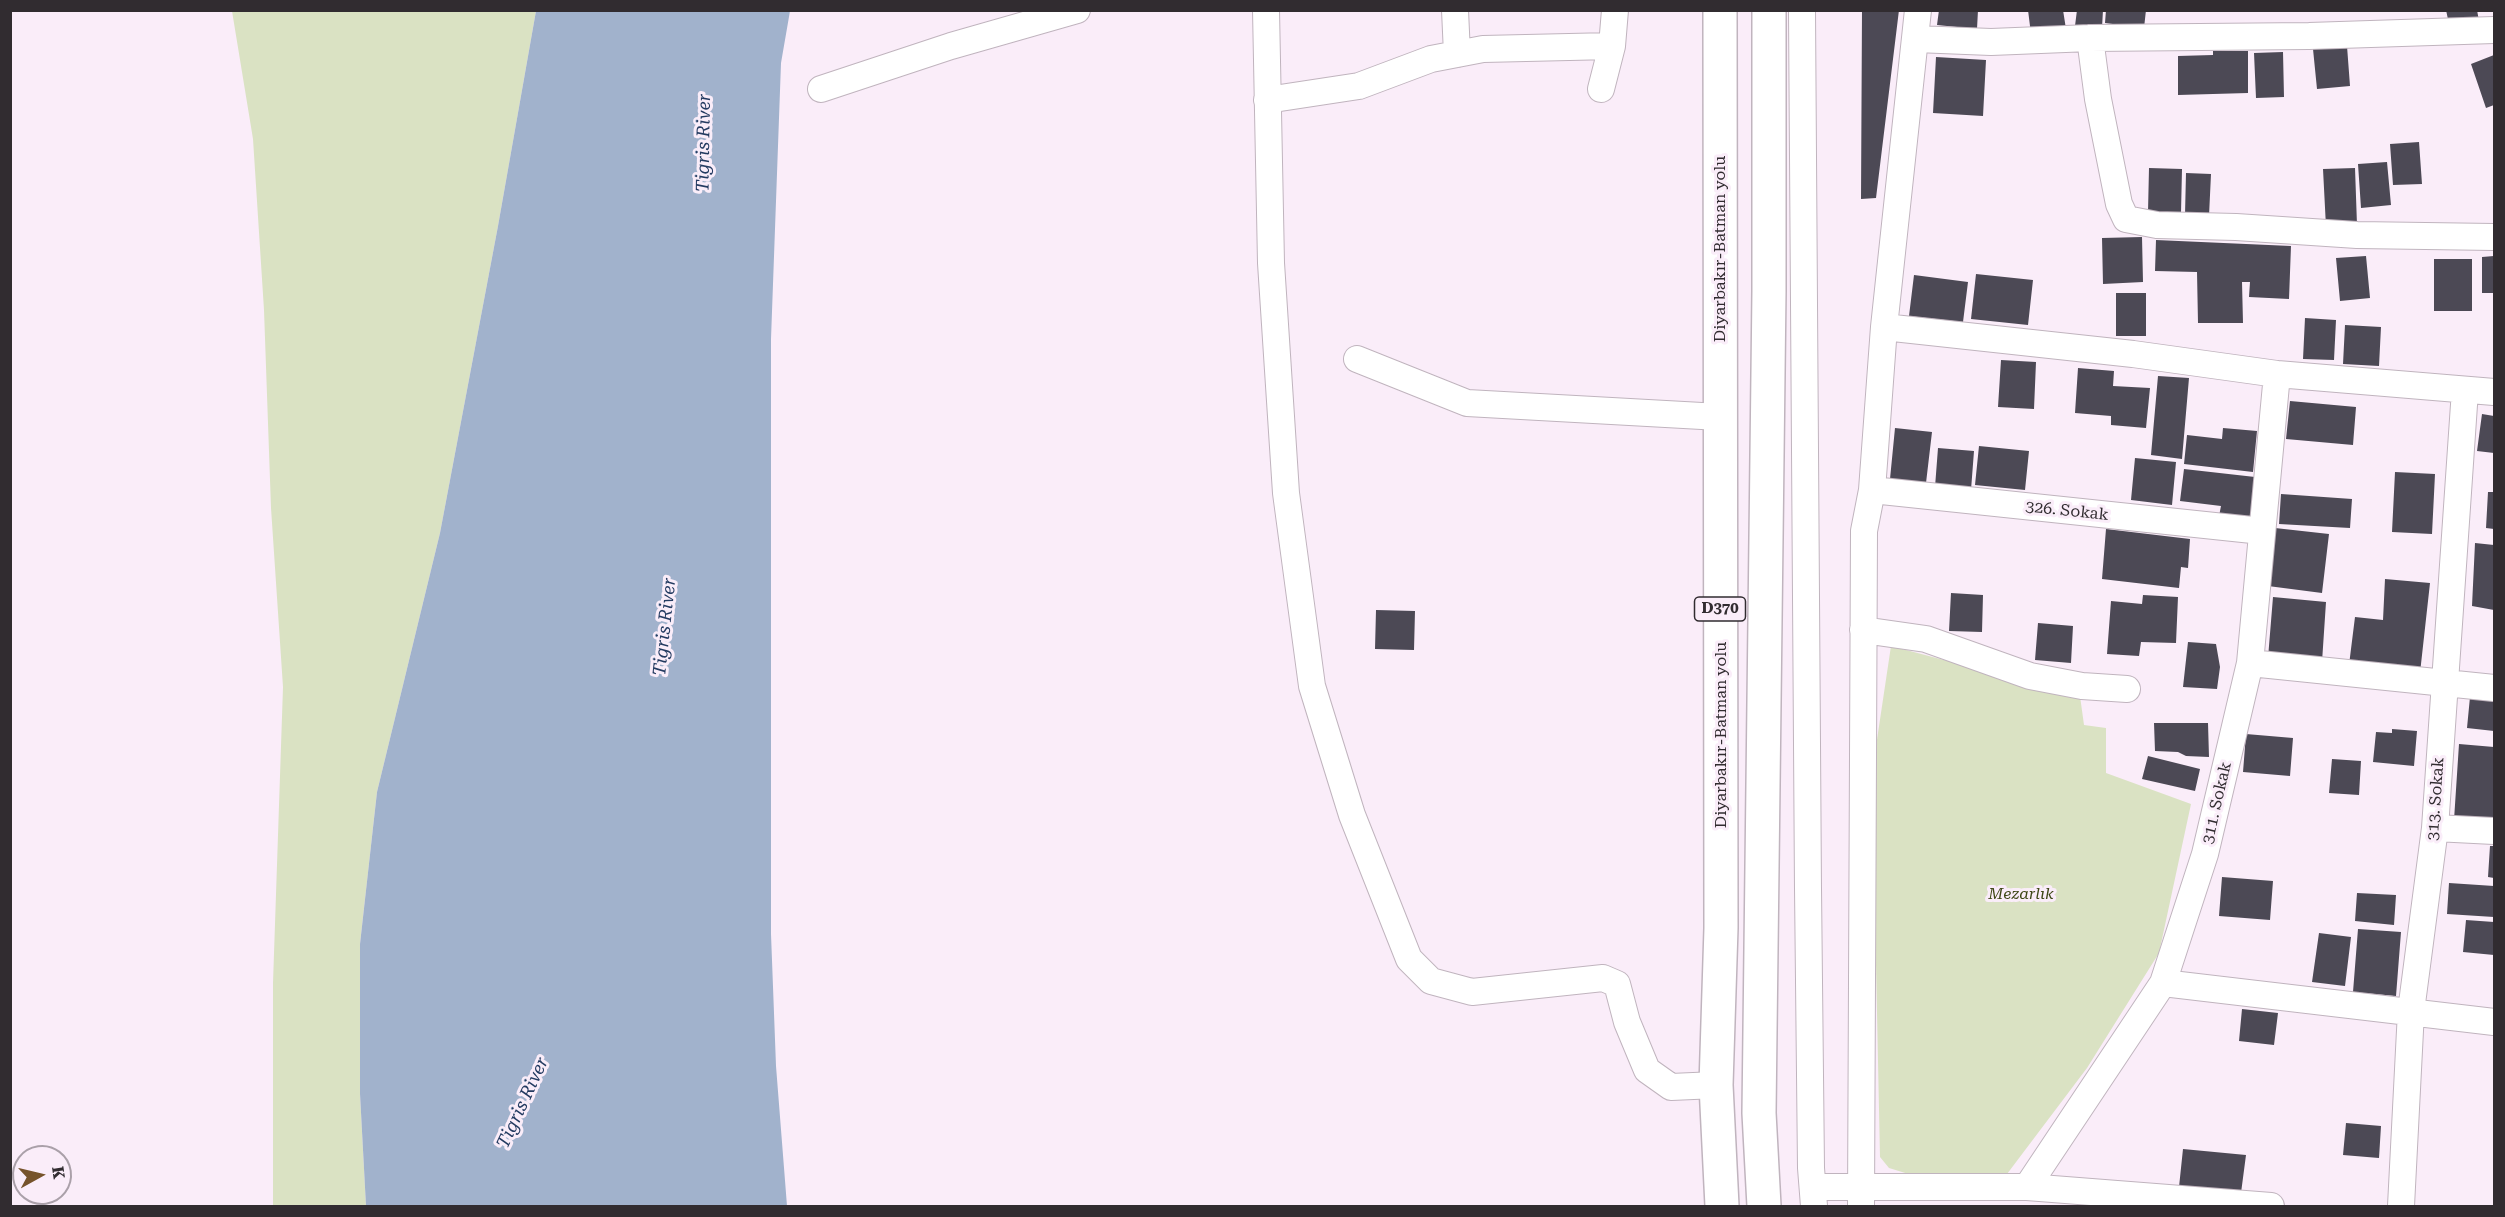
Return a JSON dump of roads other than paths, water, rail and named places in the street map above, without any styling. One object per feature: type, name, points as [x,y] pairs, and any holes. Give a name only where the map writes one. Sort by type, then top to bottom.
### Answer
[{"type":"highway","name":"Diyarbakır-Batman yolu","points":[[1720,10],[1721,928],[1716,1085],[1722,1206]]},
{"type":"highway","name":"D370","points":[[1764,1206],[1759,1113],[1769,291],[1769,10]]},
{"type":"street","points":[[821,89],[951,46],[1077,10]]},
{"type":"street","points":[[1266,10],[1270,263],[1286,493],[1312,686],[1353,815],[1409,959],[1431,981],[1472,992],[1603,978],[1617,984],[1627,1022],[1647,1070],[1671,1087],[1716,1085]]},
{"type":"street","points":[[1455,10],[1456,54]]},
{"type":"street","points":[[1601,89],[1612,46],[1615,10]]},
{"type":"street","points":[[1802,10],[1808,888],[1813,1197],[1860,1198],[2027,1187],[2065,1198],[2271,1206]]},
{"type":"street","points":[[1860,1198],[1864,531],[1872,490],[1884,327],[1918,10]]},
{"type":"street","points":[[1916,39],[1991,42],[2494,30]]},
{"type":"street","points":[[2090,38],[2098,99],[2117,192],[2126,219],[2157,225],[2236,227],[2357,236],[2494,237]]},
{"type":"street","points":[[1267,100],[1359,86],[1431,59],[1483,49],[1612,46]]},
{"type":"street","points":[[1884,327],[2133,354],[2277,374],[2494,392]]},
{"type":"street","points":[[1357,359],[1467,404],[1720,417]]},
{"type":"street","name":"311. Sokak","points":[[2027,1187],[2163,983],[2205,854],[2250,663],[2277,374]]},
{"type":"street","name":"313. Sokak","points":[[2401,1206],[2411,1011],[2435,828],[2465,390]]},
{"type":"street","name":"326. Sokak","points":[[1872,490],[2262,531]]},
{"type":"street","points":[[1863,630],[1926,639],[2030,676],[2082,686],[2127,688]]},
{"type":"street","points":[[2250,663],[2494,688]]},
{"type":"street","points":[[2435,828],[2494,831]]},
{"type":"street","points":[[2163,983],[2494,1022]]},
{"type":"water","name":"Tigris River","points":[[536,11],[790,11],[781,63],[771,339],[771,934],[776,1066],[787,1206],[366,1206],[360,1094],[360,944],[377,792],[440,533]]},
{"type":"park label","name":"Mezarlık","points":[[2021,894]]}]
